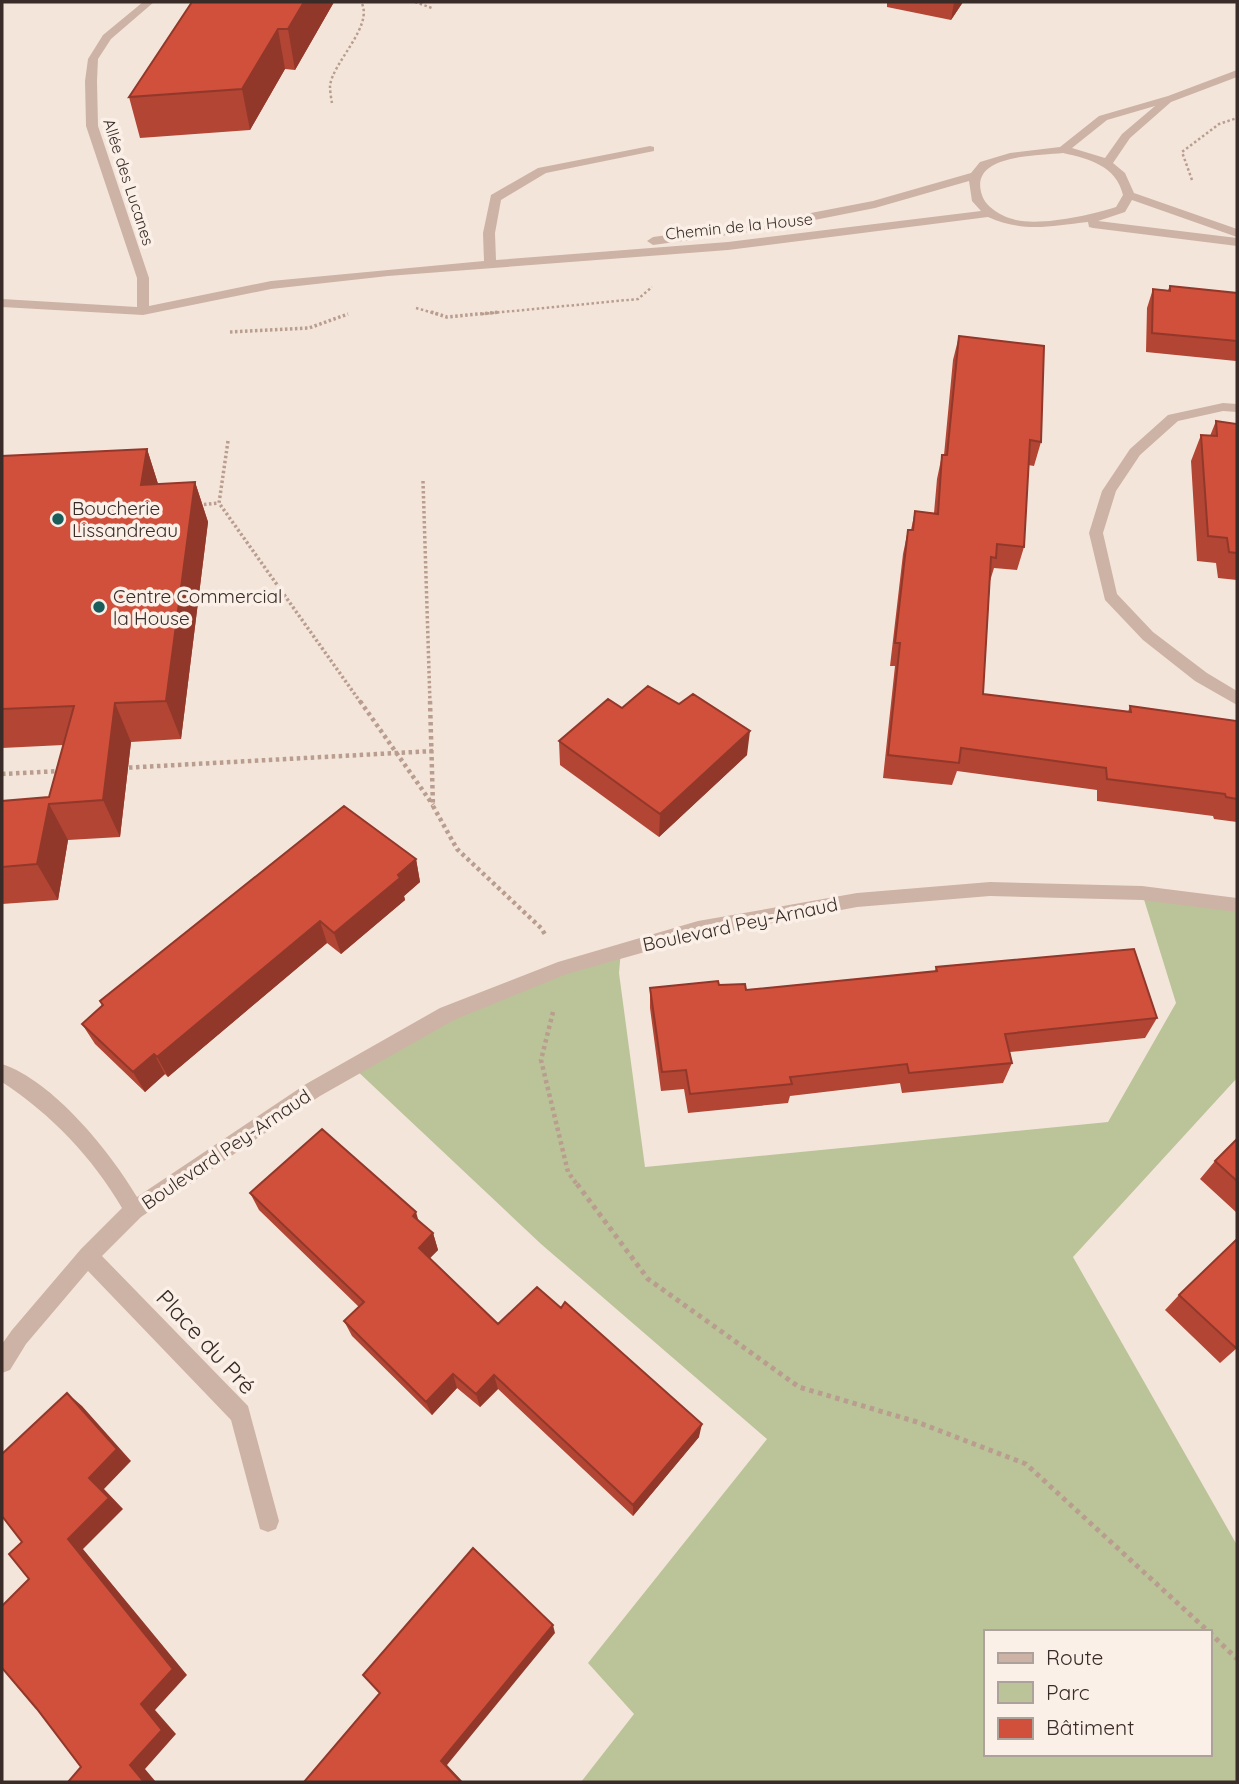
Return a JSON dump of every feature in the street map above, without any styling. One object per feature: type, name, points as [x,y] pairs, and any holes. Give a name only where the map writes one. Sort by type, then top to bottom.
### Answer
[{"type":"street","name":"Allée des Lucanes","points":[[143,310],[143,278],[92,126],[90,81],[93,59],[107,37],[149,2]]},
{"type":"street","points":[[1063,150],[1103,118],[1172,98],[1237,73]]},
{"type":"street","points":[[1107,163],[1126,136],[1172,98]]},
{"type":"street","points":[[490,264],[489,233],[495,198],[542,170],[650,149]]},
{"type":"street","name":"Chemin de la House","points":[[490,264],[764,226],[875,204],[975,175],[984,163],[1002,157],[1063,150]]},
{"type":"street","points":[[975,175],[974,188],[978,201],[990,213],[1012,223],[1029,225],[1072,222],[1121,209],[1129,195],[1128,184],[1120,172],[1087,155],[1063,150]]},
{"type":"street","points":[[1129,195],[1237,233]]},
{"type":"street","name":"Chemin de la House","points":[[2,303],[143,310],[271,285],[490,264],[728,246],[990,213]]},
{"type":"street","points":[[1072,222],[1160,230],[1237,242]]},
{"type":"street","points":[[1237,408],[1223,407],[1174,418],[1145,443],[1135,452],[1109,491],[1096,533],[1110,596],[1148,636],[1201,677],[1237,699]]},
{"type":"street","name":"Boulevard Pey-Arnaud","points":[[2,1362],[19,1337],[88,1256],[134,1210],[313,1090],[447,1014],[564,967],[698,929],[856,900],[990,889],[1142,893],[1237,905]]},
{"type":"street","points":[[2,1072],[22,1084],[67,1120],[113,1172],[134,1210]]},
{"type":"street","name":"Place du Pré","points":[[88,1256],[240,1414],[268,1521]]},
{"type":"path","points":[[332,103],[330,84],[363,20],[364,7],[361,2]]},
{"type":"path","points":[[415,2],[432,8]]},
{"type":"path","points":[[1193,182],[1182,152],[1219,124],[1237,118]]},
{"type":"path","points":[[228,441],[219,503],[398,753],[457,849],[541,928],[564,967],[541,1060],[568,1172],[648,1279],[799,1387],[917,1422],[1026,1464],[1207,1630]]},
{"type":"path","points":[[423,481],[433,806]]},
{"type":"path","points":[[194,505],[219,503]]},
{"type":"path","points":[[111,768],[433,751]]},
{"type":"path","points":[[2,774],[70,770]]},
{"type":"path","points":[[1211,1634],[1237,1659]]},
{"type":"green space","points":[[1142,893],[1237,905],[1237,1078],[1073,1257],[1237,1545],[1237,1782],[581,1782],[634,1714],[588,1663],[767,1439],[541,1244],[354,1068],[447,1014],[621,950],[619,973],[645,1167],[1108,1122],[1176,1003]]},
{"type":"building","points":[[192,2],[304,2],[288,29],[278,29],[242,89],[129,97]]},
{"type":"building","points":[[1170,286],[1237,293],[1237,341],[1152,333],[1153,289],[1170,291]]},
{"type":"building","points":[[959,336],[1044,346],[1041,442],[1030,440],[1024,547],[997,544],[996,558],[991,557],[983,694],[1131,712],[1130,706],[1237,721],[1237,799],[1226,797],[1225,794],[1107,779],[1106,768],[961,748],[959,763],[888,755],[900,643],[895,643],[908,530],[913,530],[915,511],[938,514],[942,455],[947,455]]},
{"type":"building","points":[[1216,421],[1237,424],[1237,553],[1229,552],[1227,538],[1208,536],[1201,435],[1217,436]]},
{"type":"building","name":"Centre Commercial la House","points":[[147,449],[141,485],[195,482],[166,701],[115,703],[103,800],[49,804],[37,864],[2,867],[2,801],[49,797],[74,706],[2,709],[2,456]]},
{"type":"building","points":[[648,686],[679,704],[693,694],[750,731],[660,814],[559,741],[608,699],[622,708]]},
{"type":"building","points":[[344,806],[416,859],[398,875],[400,878],[334,933],[320,921],[157,1057],[154,1054],[133,1072],[82,1024],[103,1005],[100,1001]]},
{"type":"building","points":[[1134,949],[1157,1018],[1005,1034],[1012,1063],[909,1073],[907,1064],[790,1077],[792,1084],[690,1094],[686,1070],[662,1072],[650,988],[718,981],[719,985],[745,984],[746,990],[937,971],[936,967]]},
{"type":"building","points":[[322,1129],[416,1212],[413,1216],[433,1233],[419,1248],[498,1324],[537,1287],[561,1308],[565,1302],[702,1424],[633,1505],[494,1375],[476,1394],[453,1374],[426,1402],[344,1321],[364,1302],[250,1193]]},
{"type":"building","points":[[1237,1139],[1237,1181],[1215,1161]]},
{"type":"building","points":[[1237,1239],[1237,1349],[1179,1295]]},
{"type":"building","points":[[67,1393],[117,1449],[89,1478],[109,1498],[68,1539],[173,1669],[141,1704],[162,1730],[130,1765],[144,1782],[68,1782],[81,1767],[2,1668],[2,1606],[29,1579],[9,1554],[22,1542],[2,1516],[2,1454]]},
{"type":"building","points":[[473,1548],[553,1625],[441,1761],[461,1782],[304,1782],[380,1693],[363,1675]]},
{"type":"place","name":"Boucherie Lissandreau","points":[[58,519]]},
{"type":"place","name":"Centre Commercial la House","points":[[99,607]]}]
